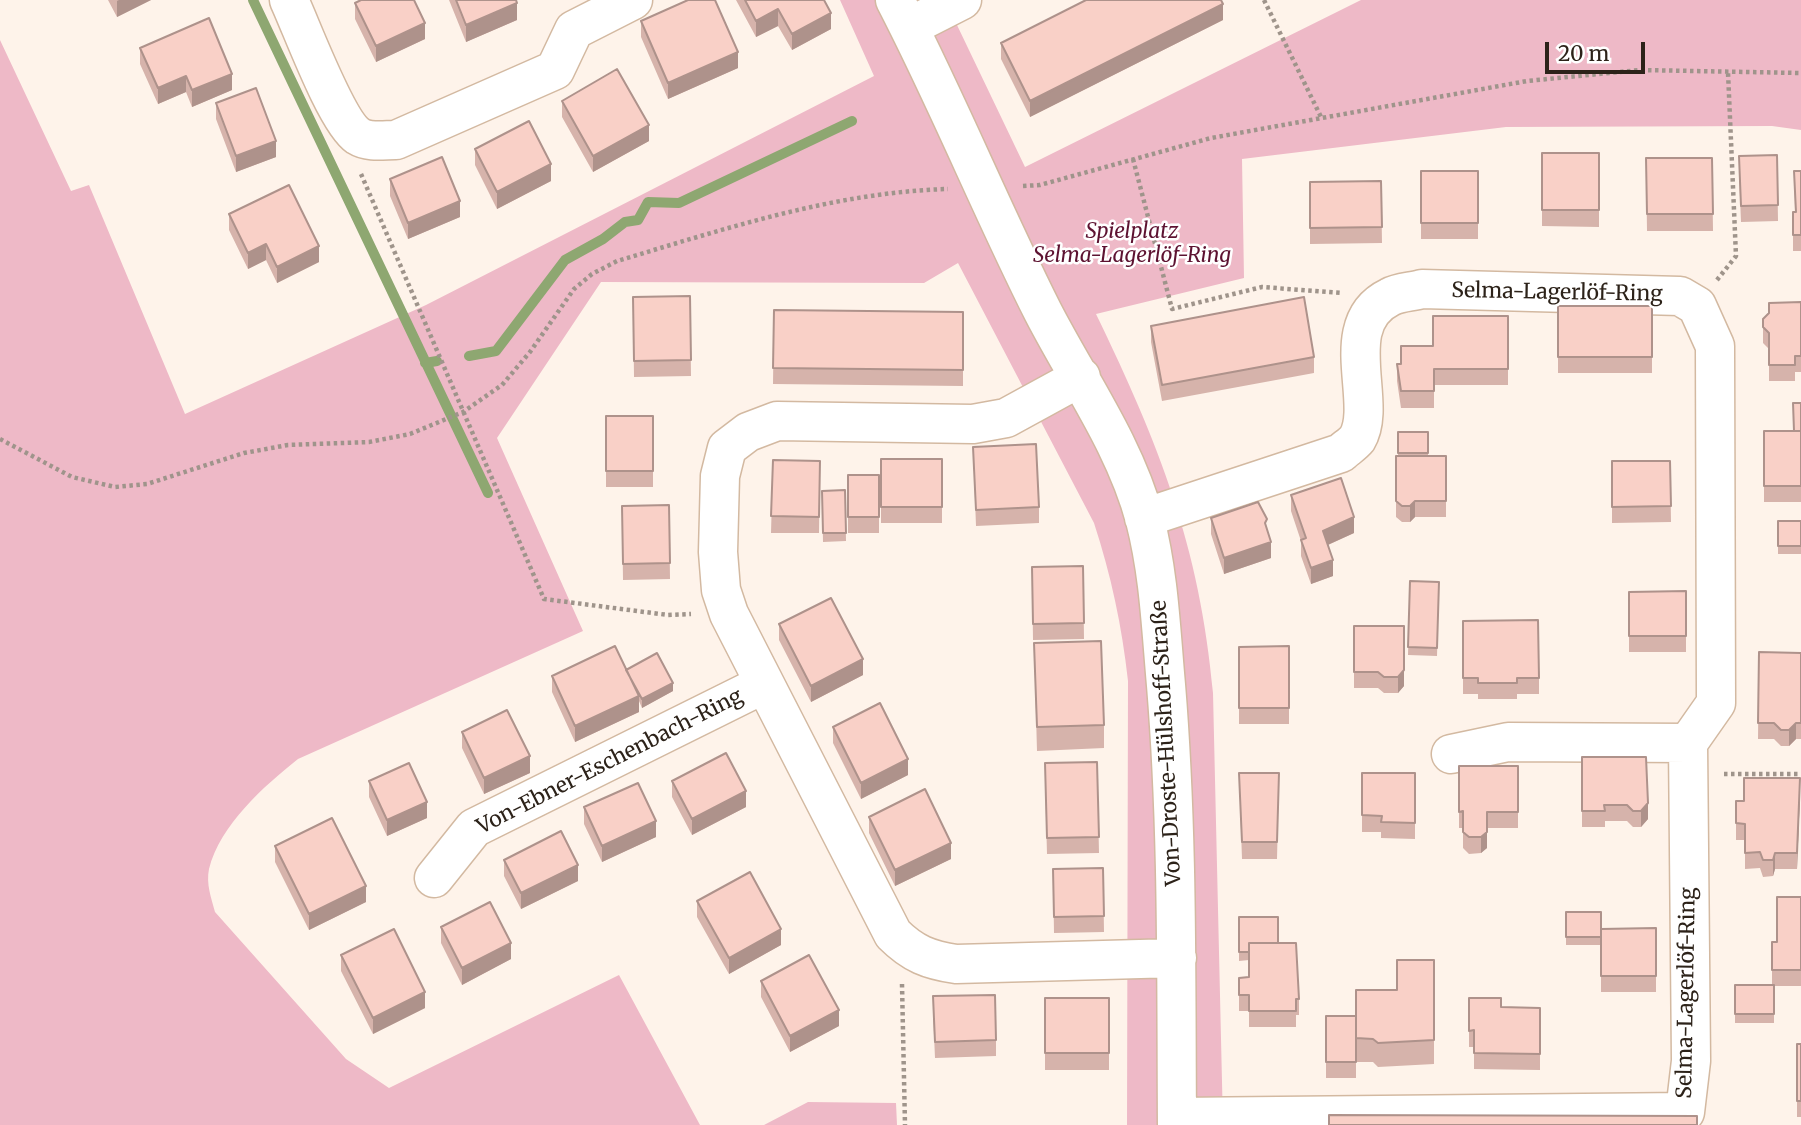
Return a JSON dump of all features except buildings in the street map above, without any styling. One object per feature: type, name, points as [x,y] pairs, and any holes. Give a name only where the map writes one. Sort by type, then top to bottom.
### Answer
[{"type":"street","points":[[289,0],[344,120],[358,136],[373,141],[396,140],[555,70],[573,30],[633,0]]},
{"type":"street","points":[[902,14],[962,0]]},
{"type":"street","name":"Von-Droste-Hülshoff-Straße","points":[[902,14],[1045,316],[1081,377],[1123,462],[1144,518],[1157,584],[1171,744],[1177,958],[1177,1121]]},
{"type":"street","name":"Selma-Lagerlöf-Ring","points":[[1390,297],[1422,289],[1680,296],[1697,306]]},
{"type":"street","points":[[1144,518],[1340,453],[1357,438],[1362,412],[1361,334],[1371,312],[1390,297]]},
{"type":"street","points":[[1451,754],[1508,742],[1688,758],[1716,703],[1715,346],[1697,306]]},
{"type":"street","name":"Von-Ebner-Eschenbach-Ring","points":[[1081,377],[1006,418],[972,425],[777,421],[748,432],[727,448],[720,476],[718,552],[721,590],[729,614],[764,684],[894,934],[909,949],[928,960],[956,964],[1177,958]]},
{"type":"street","name":"Von-Ebner-Eschenbach-Ring","points":[[434,878],[474,828],[764,684]]},
{"type":"street","name":"Selma-Lagerlöf-Ring","points":[[1177,1121],[1685,1112],[1691,1061],[1688,758]]},
{"type":"path","points":[[1264,0],[1321,117]]},
{"type":"path","points":[[0,439],[72,477],[115,487],[147,484],[244,453],[288,445],[369,442],[410,434],[463,412],[502,385],[530,352],[574,289],[592,274],[617,261],[816,206],[905,190],[1040,185],[1211,138],[1527,80],[1640,70],[1801,73]]},
{"type":"path","points":[[1697,306],[1736,256],[1728,72]]},
{"type":"path","points":[[344,120],[362,177],[544,598],[668,615],[729,614]]},
{"type":"path","points":[[1133,159],[1172,309],[1262,287],[1390,297]]},
{"type":"path","points":[[1688,758],[1801,774]]},
{"type":"path","points":[[905,1125],[902,982],[909,949]]},
{"type":"green space","name":"Spielplatz Selma-Lagerlöf-Ring","points":[[840,0],[945,0],[1025,167],[1361,0],[1801,0],[1801,130],[1772,126],[1506,127],[1242,159],[1244,278],[1096,314],[1139,408],[1173,498],[1187,543],[1207,640],[1213,693],[1223,1125],[1127,1125],[1128,681],[1119,621],[1111,581],[1094,523],[958,263],[924,283],[601,282],[497,438],[583,631],[298,759],[271,781],[233,822],[209,869],[209,885],[215,912],[346,1059],[389,1088],[619,975],[700,1125],[0,1125],[0,40],[71,191],[89,185],[185,414],[426,305],[874,76]]},
{"type":"green space","points":[[808,1102],[896,1103],[897,1125],[764,1125]]},
{"type":"waterway","points":[[253,0],[488,493]]},
{"type":"waterway","points":[[469,356],[496,351],[565,260],[603,239],[625,222],[638,220],[648,202],[679,203],[852,121]]},
{"type":"waterway","points":[[425,363],[437,361]]}]
